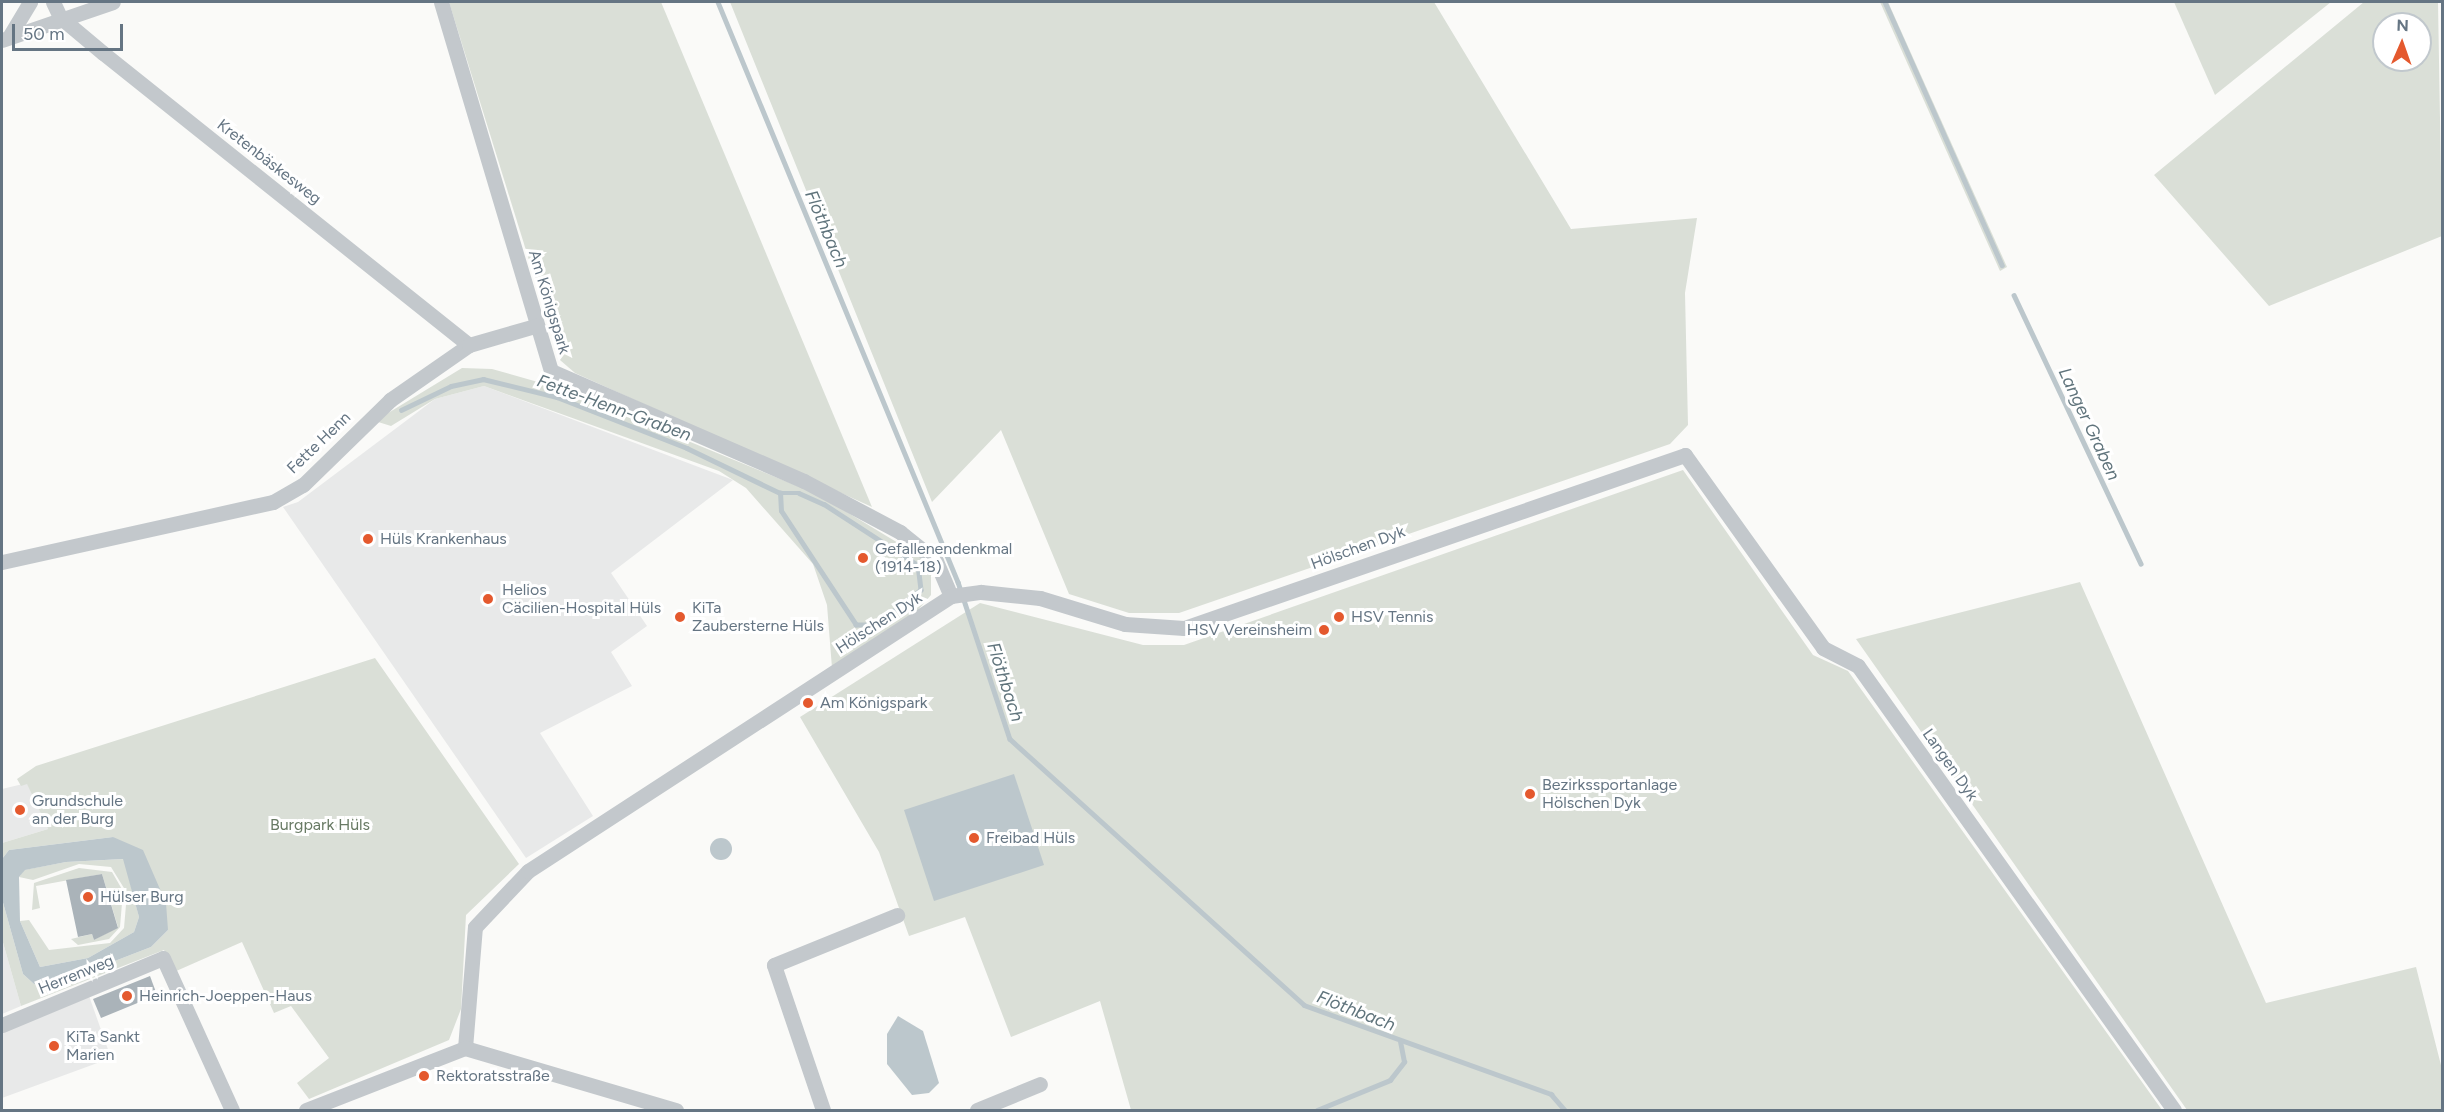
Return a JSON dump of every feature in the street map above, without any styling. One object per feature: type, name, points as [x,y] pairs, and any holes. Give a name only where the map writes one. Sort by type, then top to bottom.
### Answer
[{"type":"street","points":[[5,38],[30,2]]},
{"type":"street","name":"Kretenbäskesweg","points":[[53,2],[60,17],[469,345]]},
{"type":"street","points":[[5,38],[60,17],[113,2]]},
{"type":"street","name":"Am Königspark","points":[[441,2],[535,326],[551,371],[804,481],[900,532],[936,561],[951,596]]},
{"type":"street","name":"Fette Henn","points":[[2,562],[273,502],[303,485],[390,400],[469,345],[535,326]]},
{"type":"street","name":"Hölschen Dyk","points":[[465,1048],[475,927],[528,871],[951,596],[971,592],[1040,598],[1125,624],[1184,628],[1685,455]]},
{"type":"street","name":"Langen Dyk","points":[[1685,455],[1823,648],[1858,666],[2174,1110]]},
{"type":"street","points":[[823,1110],[774,965],[897,915]]},
{"type":"street","name":"Herrenweg","points":[[2,1025],[163,958],[232,1110]]},
{"type":"street","points":[[306,1110],[465,1048],[676,1110]]},
{"type":"street","points":[[977,1110],[1040,1084]]},
{"type":"shaded area","name":"Helios Cäcilien-Hospital Hüls","points":[[484,386],[733,480],[611,573],[647,626],[611,652],[632,686],[540,733],[593,816],[526,858],[283,507],[298,502],[435,399]]},
{"type":"shaded area","name":"Freibad Hüls","points":[[1014,774],[1044,865],[934,901],[904,810]]},
{"type":"shaded area","name":"Grundschule an der Burg","points":[[27,783],[48,829],[2,843],[2,789]]},
{"type":"shaded area","points":[[113,837],[143,850],[166,903],[168,930],[151,947],[76,976],[34,984],[23,974],[2,899],[2,859],[9,850]],"holes":[[[123,859],[139,917],[134,932],[88,958],[40,967],[20,921],[19,877],[25,870],[66,862]]]},
{"type":"shaded area","points":[[721,838],[729,841],[732,849],[729,857],[721,860],[713,857],[710,849],[713,841]]},
{"type":"shaded area","points":[[2,939],[21,1006],[2,1014]]},
{"type":"shaded area","name":"KiTa Sankt Marien","points":[[88,993],[111,1058],[2,1098],[2,1033]]},
{"type":"shaded area","points":[[898,1016],[923,1031],[939,1083],[929,1093],[912,1095],[887,1064],[887,1034]]},
{"type":"green space","points":[[449,2],[661,2],[872,507],[575,373],[560,360]]},
{"type":"green space","points":[[730,2],[1434,2],[1571,229],[1697,218],[1685,293],[1688,425],[1670,444],[1179,613],[1129,613],[1069,594],[1001,430],[932,502]]},
{"type":"green space","points":[[1880,2],[1888,2],[2007,267],[2000,271]]},
{"type":"green space","points":[[2174,2],[2331,2],[2215,95]]},
{"type":"green space","points":[[2364,2],[2438,2],[2442,236],[2269,306],[2154,175]]},
{"type":"green space","points":[[462,368],[492,369],[559,388],[817,494],[918,555],[931,568],[931,595],[918,610],[832,668],[827,605],[813,564],[746,488],[719,471],[484,386],[435,399],[391,426],[375,421]]},
{"type":"green space","points":[[1683,470],[1813,655],[1848,671],[2162,1110],[1131,1110],[1100,1001],[1011,1037],[965,917],[909,936],[879,852],[800,717],[980,603],[1143,645],[1184,645]]},
{"type":"green space","points":[[2080,582],[2266,1003],[2416,967],[2442,1069],[2442,1110],[2187,1110],[1856,639]]},
{"type":"green space","name":"Burgpark Hüls","points":[[375,658],[519,864],[466,915],[461,1009],[449,1040],[309,1099],[297,1083],[329,1058],[291,1006],[274,1013],[242,942],[174,972],[164,950],[21,1006],[2,939],[2,899],[23,974],[34,984],[76,976],[151,947],[168,930],[113,837],[9,850],[2,859],[2,843],[48,829],[27,784],[21,786],[17,779],[36,766]]},
{"type":"green space","points":[[124,859],[139,917],[134,932],[88,958],[40,967],[20,921],[29,920],[49,950],[110,943],[124,928],[127,893],[111,867],[79,864],[33,880],[19,877],[24,870],[66,862]]},
{"type":"green space","points":[[79,868],[112,872],[123,891],[120,927],[109,939],[78,945],[71,939],[92,934],[94,940],[118,927],[102,874],[36,886],[40,908],[32,910],[34,883]]},
{"type":"building","points":[[102,874],[118,928],[94,940],[92,934],[78,937],[66,880]]},
{"type":"building","name":"Heinrich-Joeppen-Haus","points":[[150,976],[157,995],[101,1018],[93,999]]},
{"type":"waterway","name":"Flöthbach","points":[[718,2],[958,582],[1010,739],[1304,1005],[1551,1094],[1565,1110]]},
{"type":"waterway","name":"Langer Graben","points":[[1885,2],[2002,265]]},
{"type":"waterway","name":"Langer Graben","points":[[2014,295],[2141,564]]},
{"type":"waterway","name":"Fette-Henn-Graben","points":[[401,410],[451,386],[483,379],[557,397],[687,448],[780,493],[799,493],[824,504],[918,565],[921,590],[876,625],[856,625],[781,511],[780,493]]},
{"type":"waterway","points":[[1317,1110],[1390,1080],[1404,1062],[1400,1042]]},
{"type":"place","name":"Hüls Krankenhaus","points":[[368,539]]},
{"type":"place","name":"Gefallenendenkmal (1914-18)","points":[[863,558]]},
{"type":"place","name":"Helios Cäcilien-Hospital Hüls","points":[[488,599]]},
{"type":"place","name":"KiTa Zaubersterne Hüls","points":[[680,617]]},
{"type":"place","name":"HSV Tennis","points":[[1339,617]]},
{"type":"place","name":"HSV Vereinsheim","points":[[1324,630]]},
{"type":"place","name":"Am Königspark","points":[[808,703]]},
{"type":"place","name":"Bezirkssportanlage Hölschen Dyk","points":[[1530,794]]},
{"type":"place","name":"Grundschule an der Burg","points":[[20,810]]},
{"type":"place","name":"Freibad Hüls","points":[[974,838]]},
{"type":"place","name":"Hülser Burg","points":[[88,897]]},
{"type":"place","name":"Heinrich-Joeppen-Haus","points":[[127,996]]},
{"type":"place","name":"KiTa Sankt Marien","points":[[54,1046]]},
{"type":"place","name":"Rektoratsstraße","points":[[424,1076]]}]
